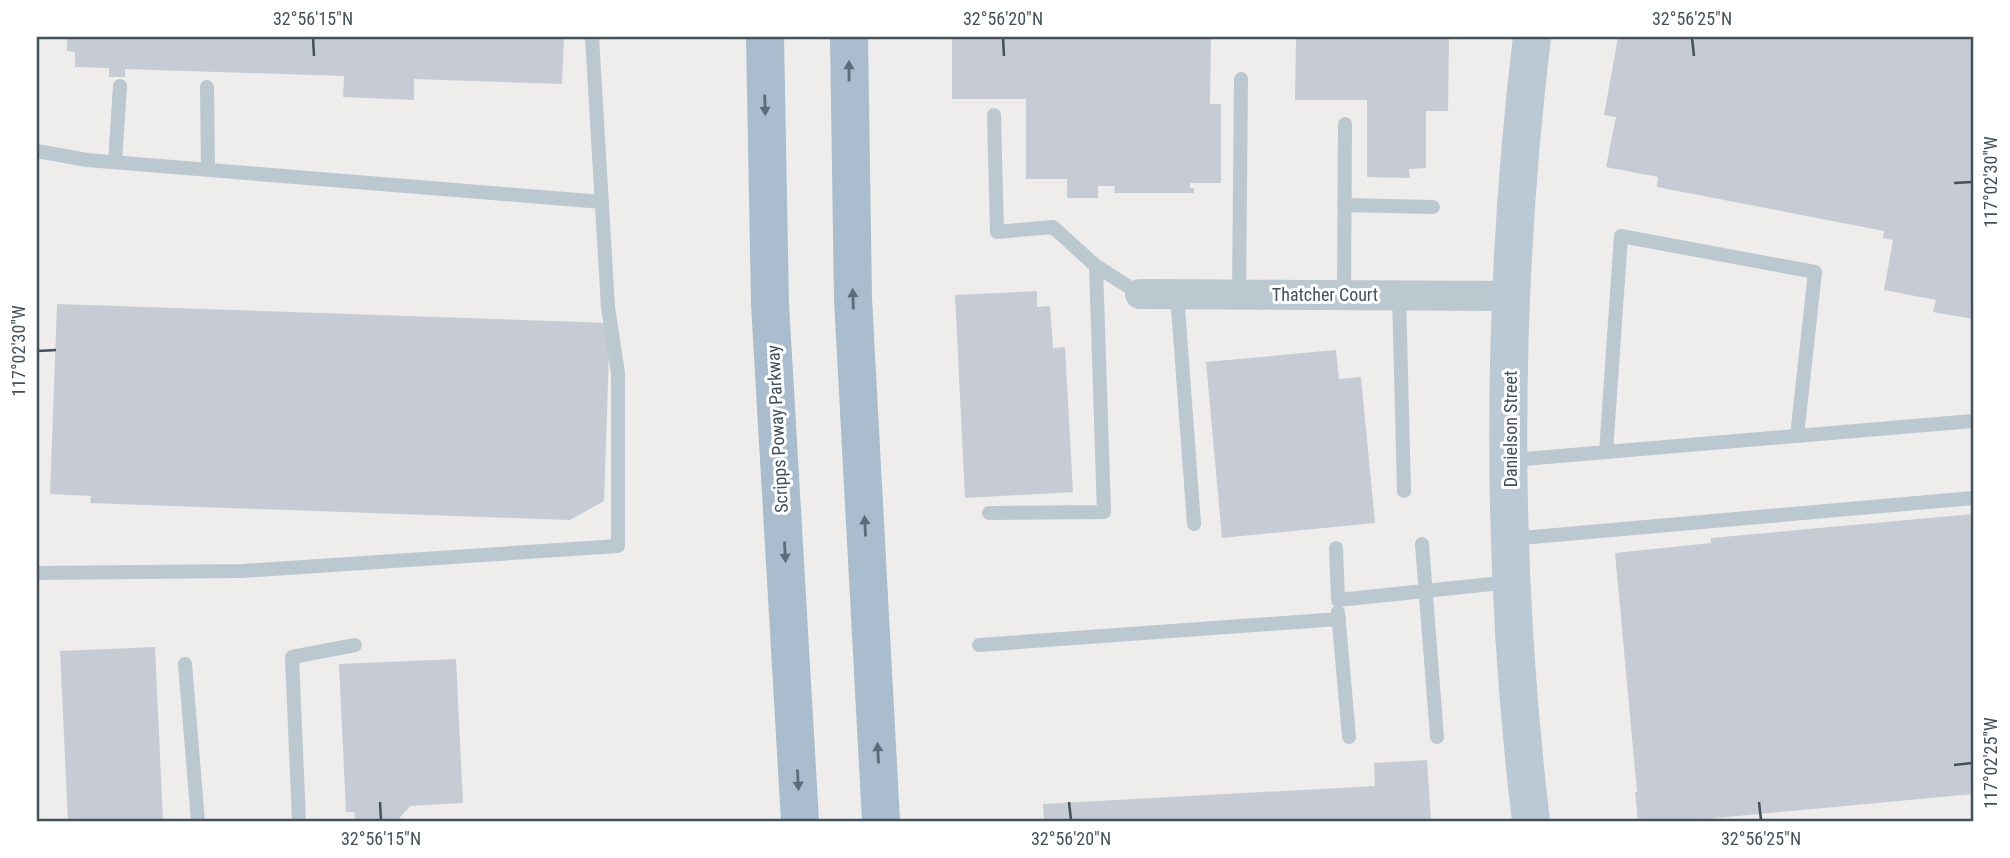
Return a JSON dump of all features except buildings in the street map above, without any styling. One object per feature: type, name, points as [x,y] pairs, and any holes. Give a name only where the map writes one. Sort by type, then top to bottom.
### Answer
[{"type":"main road","name":"Scripps Poway Parkway","points":[[765,37],[770,304],[800,821]]},
{"type":"main road","points":[[849,37],[853,299],[881,821]]},
{"type":"street","name":"Danielson Street","points":[[1531,821],[1516,651],[1510,460],[1511,296],[1518,180],[1532,37]]},
{"type":"street","name":"Thatcher Court","points":[[1140,294],[1511,296]]},
{"type":"lane","points":[[37,573],[242,571],[618,547],[618,373],[608,307],[592,37]]},
{"type":"lane","points":[[1239,294],[1241,79]]},
{"type":"lane","points":[[115,162],[120,86]]},
{"type":"lane","points":[[207,87],[208,169]]},
{"type":"lane","points":[[994,115],[997,232],[1053,227],[1096,265],[1140,294]]},
{"type":"lane","points":[[1344,294],[1345,124]]},
{"type":"lane","points":[[37,150],[87,160],[602,202]]},
{"type":"lane","points":[[1344,205],[1433,207]]},
{"type":"lane","points":[[1606,452],[1621,236],[1815,272],[1797,436]]},
{"type":"lane","points":[[989,513],[1104,512],[1096,265]]},
{"type":"lane","points":[[1177,294],[1194,524]]},
{"type":"lane","points":[[1399,295],[1404,491]]},
{"type":"lane","points":[[1510,460],[1973,422]]},
{"type":"lane","points":[[1511,539],[1973,498]]},
{"type":"lane","points":[[1422,544],[1437,737]]},
{"type":"lane","points":[[1336,548],[1349,737]]},
{"type":"lane","points":[[1338,600],[1512,582]]},
{"type":"lane","points":[[979,645],[1339,619]]},
{"type":"lane","points":[[299,821],[292,657],[355,645]]},
{"type":"lane","points":[[185,664],[198,821]]}]
